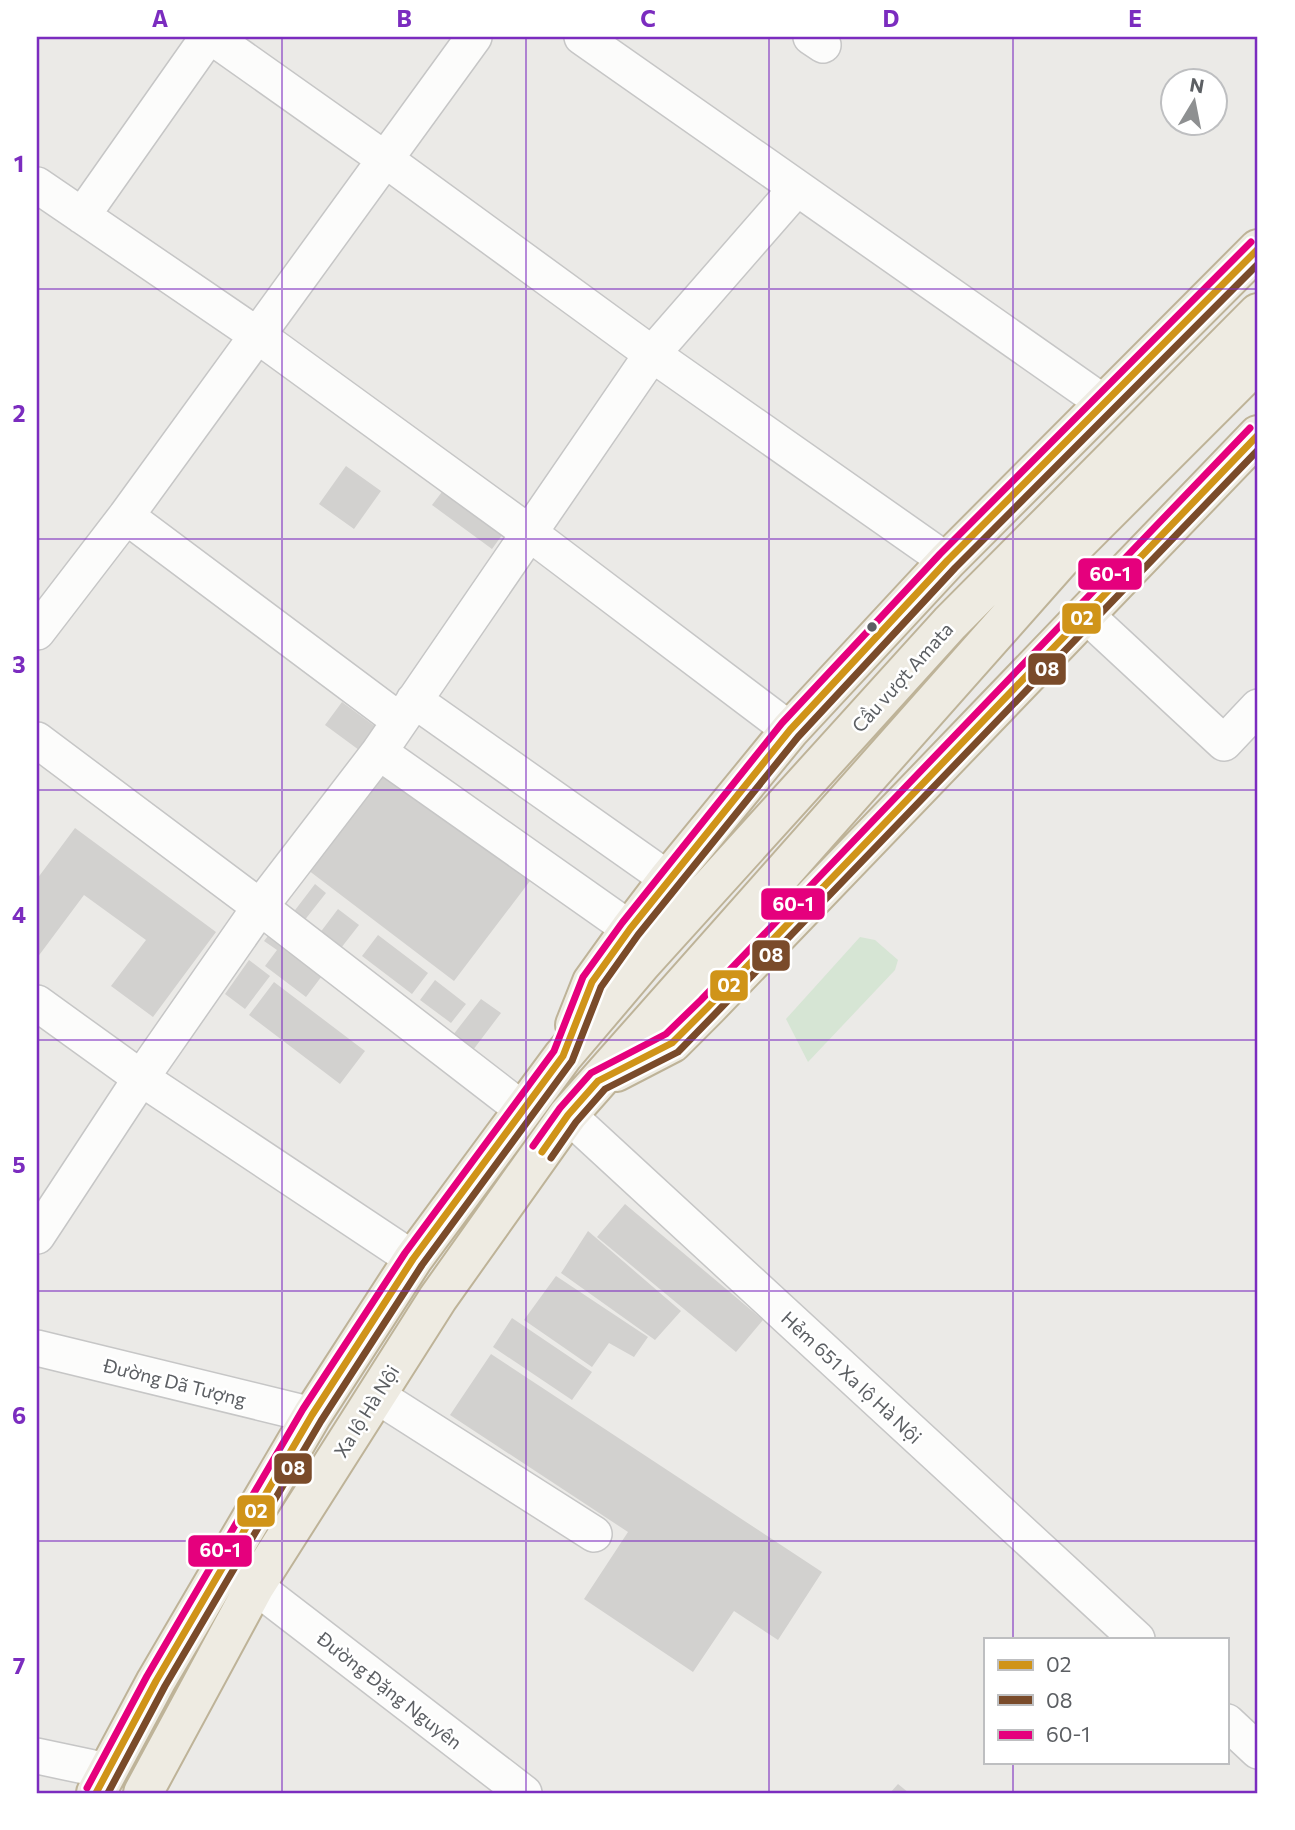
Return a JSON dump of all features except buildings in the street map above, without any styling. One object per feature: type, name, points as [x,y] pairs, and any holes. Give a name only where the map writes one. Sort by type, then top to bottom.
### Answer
[{"type":"highway","points":[[636,946],[668,879],[790,730],[947,561],[1258,249]]},
{"type":"highway","name":"Cầu vượt Amata","points":[[102,1782],[156,1681],[312,1415],[413,1259],[563,1056],[636,946],[950,623],[1258,313]]},
{"type":"highway","name":"Cầu vượt Amata","points":[[598,1081],[1061,559],[1258,362]]},
{"type":"highway","points":[[598,1081],[672,1042],[1258,435]]},
{"type":"highway","name":"Xa lộ Hà Nội","points":[[142,1793],[255,1587],[438,1298],[568,1115],[598,1081]]},
{"type":"street","points":[[82,216],[210,37],[386,160],[652,354],[947,561]]},
{"type":"street","points":[[37,632],[126,516],[474,37]]},
{"type":"street","points":[[582,37],[1104,403]]},
{"type":"street","points":[[37,185],[257,335],[528,532],[790,730]]},
{"type":"street","points":[[37,1236],[141,1078],[260,907],[379,752],[652,354],[796,189]]},
{"type":"street","points":[[126,516],[407,711],[668,879]]},
{"type":"street","points":[[1086,615],[1224,743],[1258,707]]},
{"type":"street","points":[[37,740],[260,907],[523,1110]]},
{"type":"street","points":[[379,752],[636,946]]},
{"type":"street","points":[[37,1003],[141,1078],[413,1259]]},
{"type":"street","name":"Hẻm 651 Xa lộ Hà Nội","points":[[568,1115],[1136,1638]]},
{"type":"street","name":"Đường Dã Tượng","points":[[37,1348],[312,1415]]},
{"type":"street","points":[[376,1395],[594,1534]]},
{"type":"street","name":"Đường Đặng Nguyên","points":[[255,1587],[524,1793]]},
{"type":"street","points":[[1228,1723],[1258,1751]]},
{"type":"street","points":[[37,1756],[102,1782]]},
{"type":"green space","points":[[860,937],[875,940],[898,960],[895,970],[808,1062],[786,1019]]},
{"type":"transit line","name":"60-1","points":[[87,1788],[147,1676],[303,1409],[405,1253],[554,1051],[583,977],[622,923],[782,723],[940,554],[1251,242]]},
{"type":"transit line","name":"02","points":[[96,1793],[156,1681],[312,1415],[413,1259],[563,1056],[592,982],[630,929],[790,730],[947,561],[1258,249]]},
{"type":"transit line","name":"08","points":[[108,1793],[165,1686],[321,1421],[422,1265],[572,1061],[601,987],[638,935],[798,737],[955,568],[1258,264]]},
{"type":"transit line","name":"60-1","points":[[533,1146],[560,1108],[591,1073],[666,1034],[701,1000],[1250,428]]},
{"type":"transit line","name":"02","points":[[542,1152],[568,1115],[598,1081],[672,1043],[708,1007],[1258,435]]},
{"type":"transit line","name":"08","points":[[551,1158],[576,1122],[605,1089],[678,1052],[1258,450]]}]
